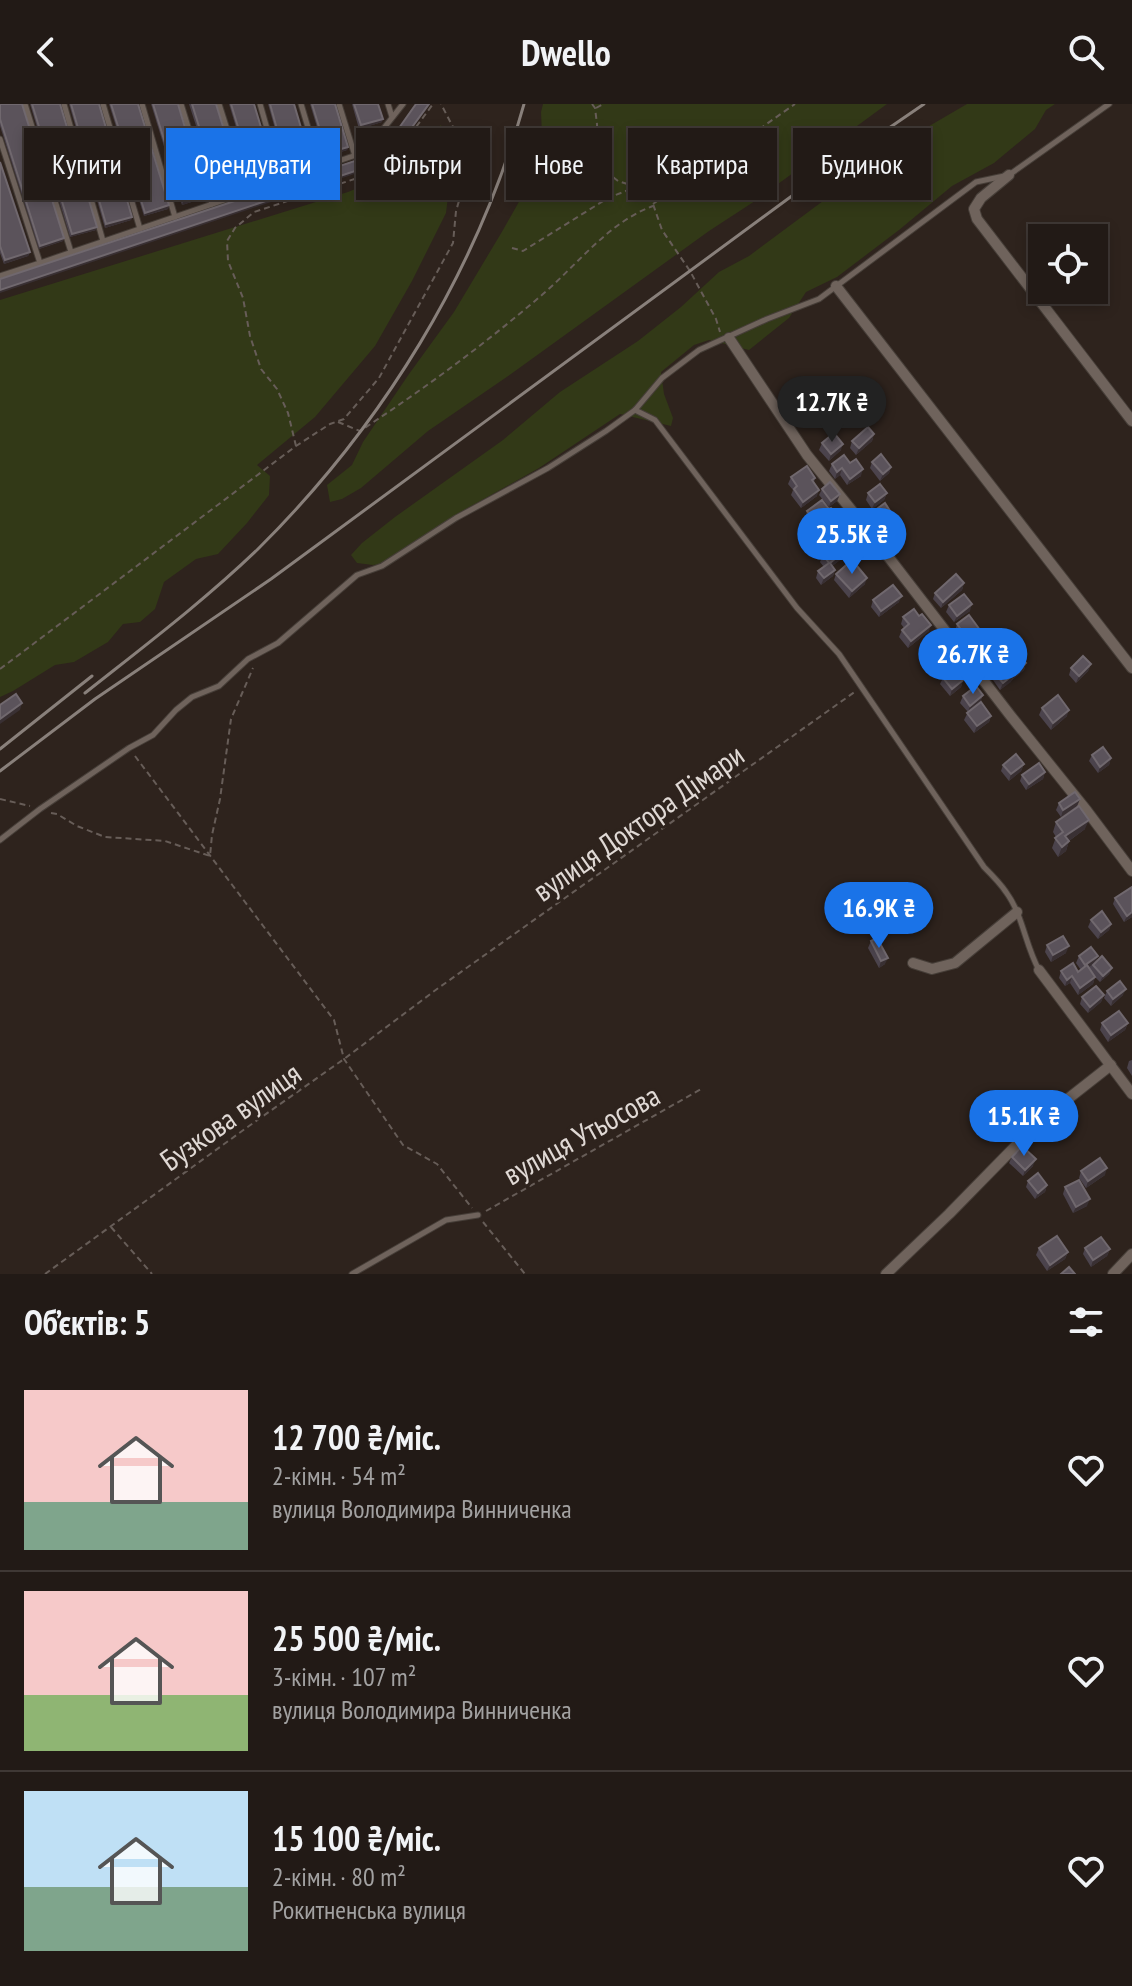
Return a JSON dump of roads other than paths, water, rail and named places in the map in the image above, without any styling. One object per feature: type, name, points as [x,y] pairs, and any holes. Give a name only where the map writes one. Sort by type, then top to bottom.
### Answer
[{"type":"street","points":[[1009,175],[981,198],[974,209],[977,219],[1132,421]]},
{"type":"street","points":[[836,286],[1132,668]]},
{"type":"street","points":[[726,339],[807,455],[1132,871]]},
{"type":"street","points":[[913,963],[932,969],[955,963],[1017,912]]},
{"type":"street","points":[[1039,970],[1132,1094]]},
{"type":"street","points":[[886,1274],[1041,1120],[1111,1065]]},
{"type":"street","points":[[1113,1274],[1132,1254]]},
{"type":"lane","points":[[25,104],[71,252]]},
{"type":"lane","points":[[64,104],[103,241]]},
{"type":"lane","points":[[103,104],[140,229]]},
{"type":"lane","points":[[142,104],[175,217]]},
{"type":"lane","points":[[181,104],[212,204]]},
{"type":"lane","points":[[219,104],[227,128]]},
{"type":"lane","points":[[260,104],[267,128]]},
{"type":"lane","points":[[301,104],[308,128]]},
{"type":"lane","points":[[339,104],[355,156]]},
{"type":"lane","points":[[388,104],[392,118]]},
{"type":"lane","points":[[340,161],[365,152],[403,104]]},
{"type":"lane","points":[[0,840],[40,809],[153,735],[192,697],[219,686],[248,659],[278,643],[357,575],[382,566],[456,518],[548,468],[635,410],[662,378],[699,350],[819,299],[976,182],[1009,175],[1109,104]]},
{"type":"lane","points":[[0,139],[40,263]]},
{"type":"lane","points":[[0,276],[224,200]]},
{"type":"lane","points":[[635,410],[655,420],[797,608],[839,654],[984,867],[1007,893],[1039,970]]},
{"type":"lane","points":[[352,1274],[446,1220],[478,1215]]},
{"type":"railway","points":[[85,693],[173,623],[258,549],[345,451],[420,343],[452,286],[480,227],[524,104]]},
{"type":"railway","points":[[0,771],[95,699],[271,579],[819,176],[924,104]]},
{"type":"railway","points":[[0,749],[92,676]]}]
